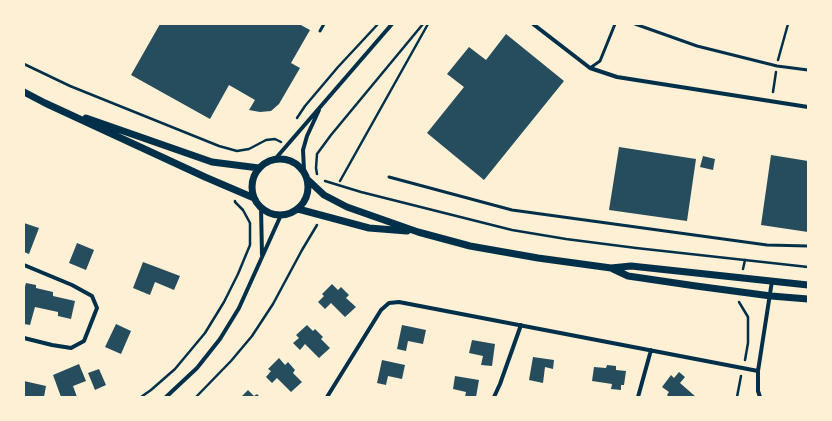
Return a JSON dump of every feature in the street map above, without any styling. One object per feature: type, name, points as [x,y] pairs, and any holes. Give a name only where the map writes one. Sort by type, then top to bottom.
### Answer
[{"type":"street","points":[[276,158],[392,24]]},
{"type":"street","points":[[533,24],[590,68],[617,77],[808,107]]},
{"type":"street","points":[[24,92],[44,103],[254,198]]},
{"type":"street","points":[[44,103],[212,162],[259,168]]},
{"type":"street","points":[[304,170],[296,163],[287,159],[276,158],[267,161],[259,168],[253,179],[252,190],[254,198],[261,207],[271,213],[281,215],[298,209],[306,200],[308,180],[304,170],[303,150],[307,136],[322,104]]},
{"type":"street","points":[[308,180],[324,195],[347,208],[418,232],[470,246],[530,257],[611,268],[630,266],[808,285]]},
{"type":"street","points":[[261,207],[262,257]]},
{"type":"street","points":[[298,209],[370,228],[418,232]]},
{"type":"street","points":[[166,397],[197,368],[220,339],[239,308],[281,215]]},
{"type":"street","points":[[24,265],[72,285],[92,296],[97,308],[84,341],[71,348],[24,338]]},
{"type":"street","points":[[611,268],[628,276],[770,296],[808,299]]},
{"type":"street","points":[[760,397],[758,391],[758,371],[772,281]]},
{"type":"street","points":[[327,397],[381,310],[389,303],[399,302],[758,371]]},
{"type":"street","points":[[494,397],[521,325]]},
{"type":"street","points":[[638,397],[651,350]]},
{"type":"lane","points":[[320,31],[324,24]]},
{"type":"lane","points":[[590,68],[600,61],[615,24]]},
{"type":"lane","points":[[635,24],[697,46],[777,66],[808,70]]},
{"type":"lane","points":[[390,177],[512,210],[767,245],[808,246]]},
{"type":"path","points":[[296,121],[305,106],[378,24]]},
{"type":"path","points":[[423,24],[317,154],[317,175],[326,181],[368,194],[512,230],[566,239],[808,267]]},
{"type":"path","points":[[340,180],[428,24]]},
{"type":"path","points":[[24,64],[70,86],[149,119],[219,146],[237,151],[241,166]]},
{"type":"path","points":[[281,142],[283,137]]},
{"type":"path","points":[[142,397],[175,369],[205,333],[224,302],[238,274],[250,246],[250,223],[243,210],[235,202],[235,189]]},
{"type":"path","points":[[196,397],[231,361],[252,336],[273,304],[318,223]]},
{"type":"path","points":[[741,277],[745,260]]},
{"type":"path","points":[[737,397],[748,343],[748,317],[738,300],[739,292]]},
{"type":"building","points":[[160,24],[299,24],[310,30],[291,63],[300,68],[279,104],[271,111],[260,112],[249,110],[255,100],[229,85],[210,119],[131,75]]},
{"type":"building","points":[[506,34],[564,81],[484,180],[427,133],[464,87],[447,74],[469,47],[486,60]]},
{"type":"building","points":[[619,147],[696,159],[687,221],[609,210]]},
{"type":"building","points":[[771,155],[808,161],[808,232],[761,225]]},
{"type":"building","points":[[703,156],[715,159],[713,170],[700,167]]},
{"type":"building","points":[[24,223],[39,228],[29,254],[24,252]]},
{"type":"building","points":[[77,243],[94,250],[86,270],[69,263]]},
{"type":"building","points":[[143,262],[180,276],[174,290],[155,282],[150,295],[133,288]]},
{"type":"building","points":[[26,283],[36,285],[36,288],[53,292],[53,296],[75,301],[71,319],[58,316],[58,312],[35,307],[30,325],[24,324],[24,290]]},
{"type":"building","points":[[332,284],[338,290],[341,287],[349,295],[346,298],[356,307],[345,317],[331,303],[325,309],[318,302],[324,296],[322,294]]},
{"type":"building","points":[[116,324],[131,331],[121,354],[105,347]]},
{"type":"building","points":[[307,325],[313,331],[315,329],[323,337],[321,339],[330,348],[319,358],[305,344],[300,350],[293,343],[299,338],[296,335]]},
{"type":"building","points":[[402,325],[426,330],[423,344],[408,341],[406,351],[397,349]]},
{"type":"building","points":[[472,340],[495,344],[492,366],[481,365],[483,356],[469,353]]},
{"type":"building","points":[[533,357],[554,360],[553,369],[545,367],[543,383],[529,380]]},
{"type":"building","points":[[279,358],[285,365],[288,362],[295,370],[293,373],[302,382],[291,392],[277,378],[272,383],[266,377],[271,371],[268,369]]},
{"type":"building","points":[[382,360],[405,365],[402,379],[388,376],[386,385],[377,383]]},
{"type":"building","points":[[79,364],[86,381],[73,386],[77,397],[61,397],[53,375]]},
{"type":"building","points":[[607,365],[616,366],[616,370],[626,371],[624,385],[621,385],[621,390],[611,389],[612,384],[592,381],[594,367],[606,368]]},
{"type":"building","points":[[99,369],[106,385],[95,390],[88,373]]},
{"type":"building","points":[[679,372],[685,377],[680,383],[696,397],[669,397],[667,395],[669,392],[662,387],[671,375],[674,378]]},
{"type":"building","points":[[455,376],[479,380],[476,397],[465,397],[466,392],[453,389]]},
{"type":"building","points":[[24,381],[46,386],[44,397],[24,397]]},
{"type":"building","points":[[248,390],[254,396],[257,394],[260,397],[241,397]]}]
